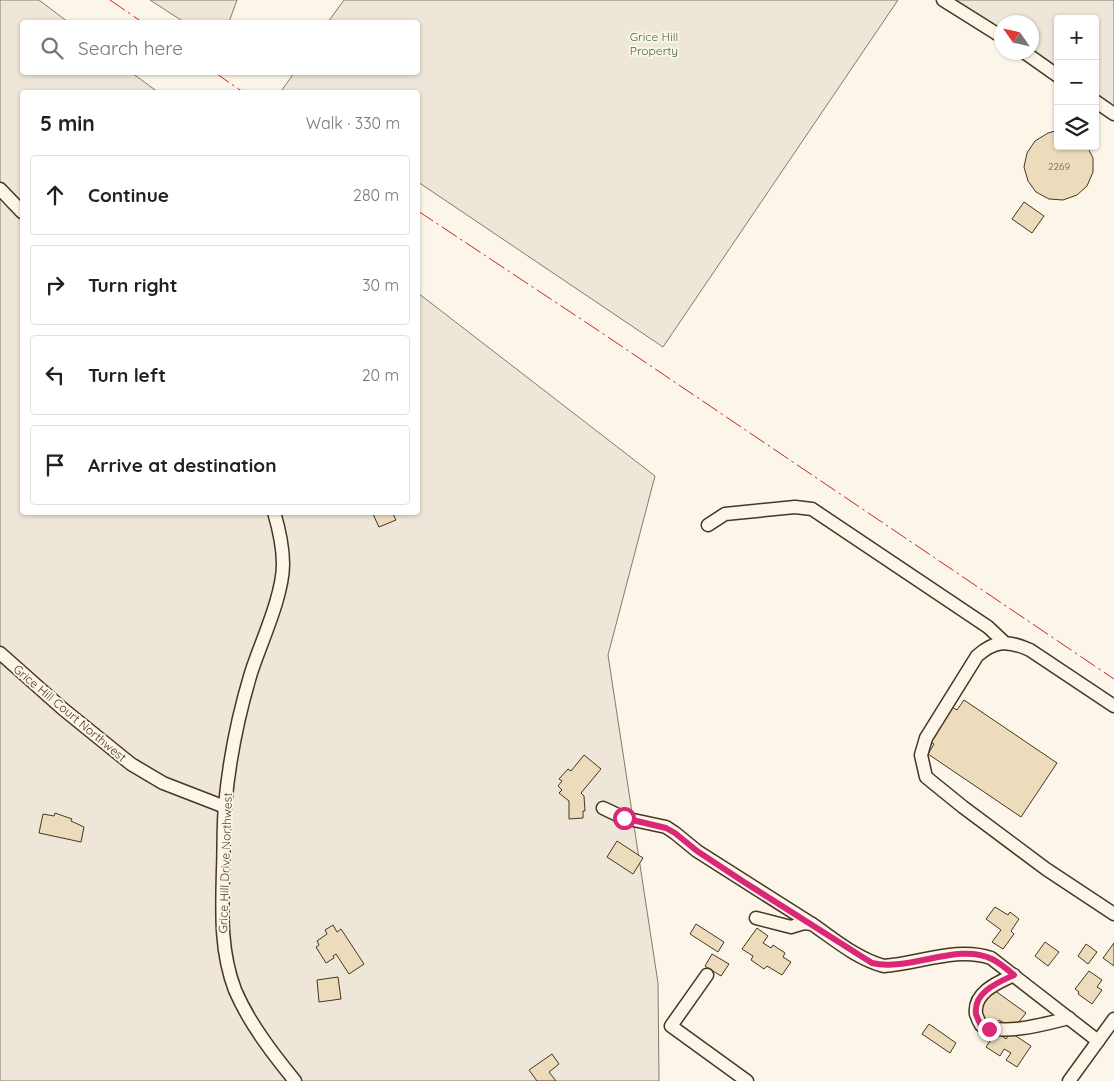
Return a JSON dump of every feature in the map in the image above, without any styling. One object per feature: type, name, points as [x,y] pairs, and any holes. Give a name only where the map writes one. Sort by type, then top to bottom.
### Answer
[{"type":"street","points":[[943,0],[994,32]]},
{"type":"street","points":[[1035,60],[1054,73]]},
{"type":"street","points":[[1099,104],[1114,114]]},
{"type":"street","points":[[0,189],[20,210]]},
{"type":"street","points":[[708,525],[725,514],[795,507],[812,509],[988,627],[1005,643]]},
{"type":"street","name":"Grice Hill Drive Northwest","points":[[275,515],[282,548],[283,565],[278,594],[251,673],[232,751],[225,807],[222,931],[226,957],[235,990],[246,1012],[276,1058],[296,1081]]},
{"type":"street","points":[[1114,706],[1020,645],[1005,643],[988,646],[977,656],[926,738],[921,755],[926,777],[962,807],[1114,914]]},
{"type":"street","name":"Grice Hill Court Northwest","points":[[0,653],[63,709],[131,764],[163,782],[225,807]]},
{"type":"street","points":[[603,808],[624,818],[666,828],[675,833],[697,851],[812,924],[861,958],[872,963],[884,966],[965,954],[981,955],[998,962],[1098,1040]]},
{"type":"street","points":[[756,918],[791,927],[812,924]]},
{"type":"street","points":[[707,975],[671,1026],[747,1081]]},
{"type":"street","points":[[1014,975],[990,986],[979,1000],[976,1013],[981,1025],[989,1029],[1016,1028],[1069,1018]]},
{"type":"street","points":[[1069,1081],[1114,1019]]},
{"type":"green space","points":[[0,0],[39,0],[65,20],[20,20],[20,75],[135,75],[155,90],[20,90],[20,515],[420,515],[420,295],[655,476],[608,655],[658,983],[659,1081],[0,1081]]},
{"type":"green space","points":[[150,0],[237,0],[230,20],[181,20]]},
{"type":"green space","name":"Grice Hill Property","points":[[344,0],[898,0],[663,347],[420,183],[420,90],[282,90],[293,75],[420,75],[420,20],[329,20]]},
{"type":"green space","points":[[942,0],[1114,0],[1114,116],[1099,107],[1099,15],[1054,15],[1054,74],[1039,59],[1039,15],[994,15],[994,35]]},
{"type":"building","points":[[1054,131],[1054,150],[1089,150],[1093,158],[1093,172],[1087,186],[1077,195],[1063,200],[1049,199],[1036,192],[1028,181],[1024,167],[1027,153],[1035,141]]},
{"type":"building","points":[[1024,202],[1044,216],[1032,233],[1012,219]]},
{"type":"building","points":[[373,515],[394,515],[396,520],[379,527]]},
{"type":"building","points":[[964,700],[1057,763],[1021,817],[928,754],[934,744],[929,741],[952,707],[957,710]]},
{"type":"building","points":[[584,755],[601,769],[581,793],[584,796],[585,811],[583,811],[583,818],[569,819],[569,801],[559,793],[562,790],[558,786],[562,781],[559,779],[568,769],[571,771]]},
{"type":"building","points":[[55,813],[72,819],[71,821],[84,827],[81,842],[39,833],[43,814],[54,816]]},
{"type":"building","points":[[617,841],[643,858],[633,874],[607,857]]},
{"type":"building","points":[[995,907],[1008,915],[1010,912],[1019,919],[1011,931],[1014,934],[1003,949],[992,942],[1001,930],[986,919]]},
{"type":"building","points":[[696,924],[724,942],[718,952],[690,934]]},
{"type":"building","points":[[333,925],[337,932],[341,929],[364,964],[349,974],[336,954],[333,956],[334,958],[326,963],[316,947],[319,945],[317,941],[327,934],[325,930]]},
{"type":"building","points":[[757,928],[768,936],[763,943],[771,948],[773,945],[785,953],[783,957],[791,962],[782,975],[767,966],[764,969],[751,960],[753,956],[742,949]]},
{"type":"building","points":[[1045,942],[1059,952],[1048,966],[1035,956]]},
{"type":"building","points":[[1114,943],[1114,966],[1103,958]]},
{"type":"building","points":[[1086,944],[1097,952],[1088,964],[1078,956]]},
{"type":"building","points":[[712,954],[729,964],[721,976],[705,966]]},
{"type":"building","points":[[1089,971],[1102,980],[1097,987],[1102,990],[1092,1004],[1078,994],[1079,992],[1075,989]]},
{"type":"building","points":[[338,977],[341,999],[319,1002],[317,980]]},
{"type":"building","points":[[994,990],[1026,1013],[1015,1027],[999,1020],[994,1027],[980,1017],[978,1011]]},
{"type":"building","points":[[929,1024],[956,1043],[950,1053],[922,1034]]},
{"type":"building","points":[[996,1032],[1006,1039],[1010,1032],[1031,1046],[1017,1067],[1006,1060],[1011,1053],[1004,1049],[1000,1056],[986,1047]]},
{"type":"building","points":[[552,1054],[559,1064],[549,1072],[556,1081],[537,1081],[529,1070]]},
{"type":"power","points":[[110,0],[139,20]]},
{"type":"power","points":[[218,75],[240,90]]},
{"type":"power","points":[[420,212],[1114,679]]},
{"type":"route","points":[[624,818],[666,828],[675,833],[697,851],[812,924],[861,958],[872,963],[884,966],[896,965],[965,954],[981,955],[998,962],[1014,975],[990,986],[979,1000],[976,1013],[981,1025],[989,1029]]}]
